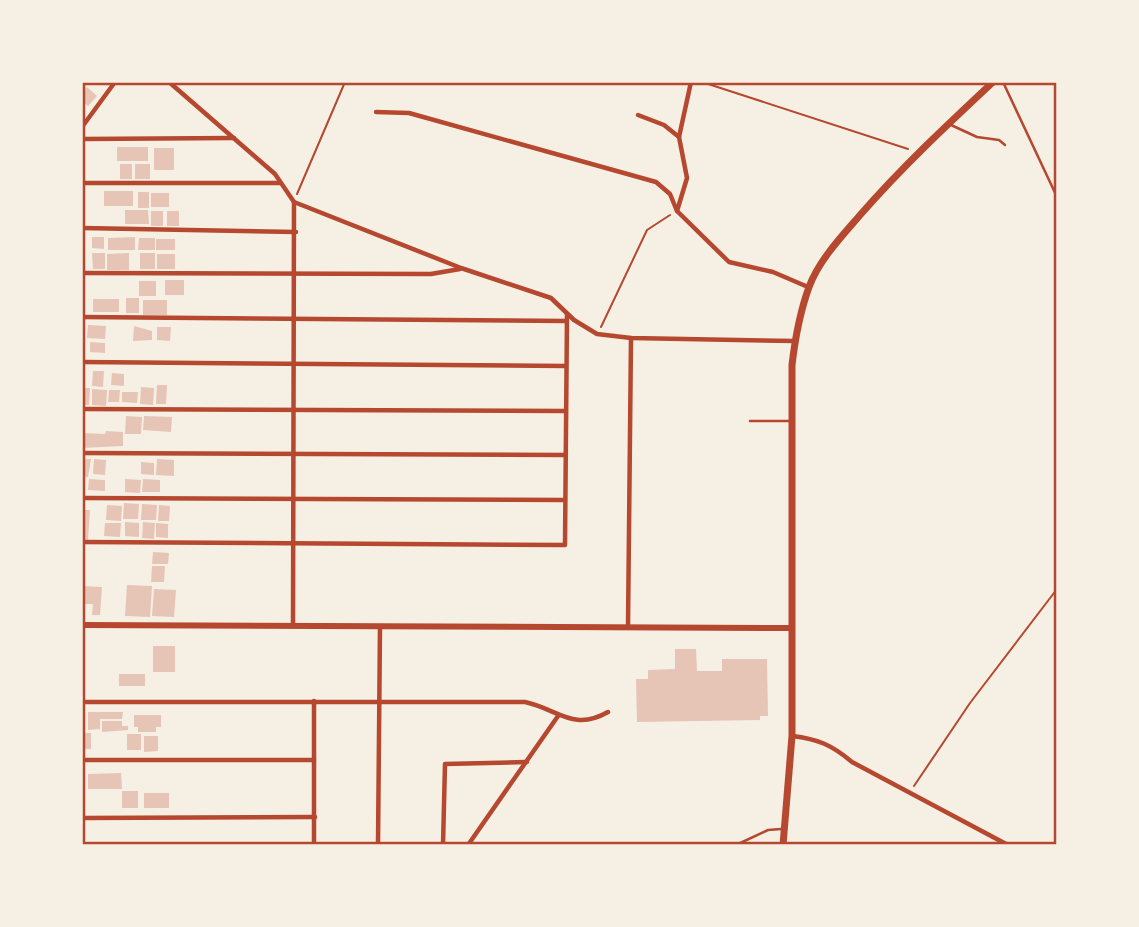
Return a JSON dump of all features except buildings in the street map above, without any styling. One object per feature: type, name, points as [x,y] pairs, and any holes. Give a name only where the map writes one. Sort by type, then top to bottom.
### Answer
[{"type":"main road","points":[[783,845],[792,736],[790,421],[795,341],[809,288],[818,269],[846,231],[917,152],[993,82]]},
{"type":"street","points":[[82,127],[116,82]]},
{"type":"street","points":[[169,82],[234,138],[281,183],[294,201],[296,319],[293,625]]},
{"type":"street","points":[[677,211],[687,178],[679,137],[691,82]]},
{"type":"street","points":[[376,112],[409,113],[656,182],[670,194],[677,211],[724,259],[738,266],[773,272],[809,288]]},
{"type":"street","points":[[638,115],[664,125],[679,137]]},
{"type":"street","points":[[82,139],[234,138]]},
{"type":"street","points":[[82,183],[281,183]]},
{"type":"street","points":[[294,201],[461,268],[551,298],[567,314],[597,334],[631,338],[795,341]]},
{"type":"street","points":[[82,229],[296,232]]},
{"type":"street","points":[[82,273],[432,274],[456,272],[461,268]]},
{"type":"street","points":[[82,542],[565,545],[567,314]]},
{"type":"street","points":[[82,317],[566,321]]},
{"type":"street","points":[[628,626],[631,338]]},
{"type":"street","points":[[82,362],[566,366]]},
{"type":"street","points":[[82,409],[566,411]]},
{"type":"street","points":[[82,453],[565,455]]},
{"type":"street","points":[[82,498],[565,500]]},
{"type":"street","points":[[82,625],[790,628]]},
{"type":"street","points":[[378,845],[380,626]]},
{"type":"street","points":[[314,701],[314,845]]},
{"type":"street","points":[[82,702],[525,702],[542,706],[558,716],[595,720],[608,712]]},
{"type":"street","points":[[468,845],[558,716]]},
{"type":"street","points":[[792,736],[820,740],[832,745],[852,762],[1008,845]]},
{"type":"street","points":[[82,760],[314,760]]},
{"type":"street","points":[[443,845],[445,764],[527,762]]},
{"type":"street","points":[[82,818],[315,817]]},
{"type":"lane","points":[[1003,82],[1057,197]]},
{"type":"lane","points":[[948,123],[968,134],[999,140],[1006,145]]},
{"type":"lane","points":[[750,421],[790,421]]},
{"type":"lane","points":[[736,845],[768,830],[786,829]]},
{"type":"path","points":[[294,201],[345,82]]},
{"type":"path","points":[[702,82],[917,152]]},
{"type":"path","points":[[597,334],[647,230],[677,211]]},
{"type":"path","points":[[910,793],[970,703],[1057,589]]}]
